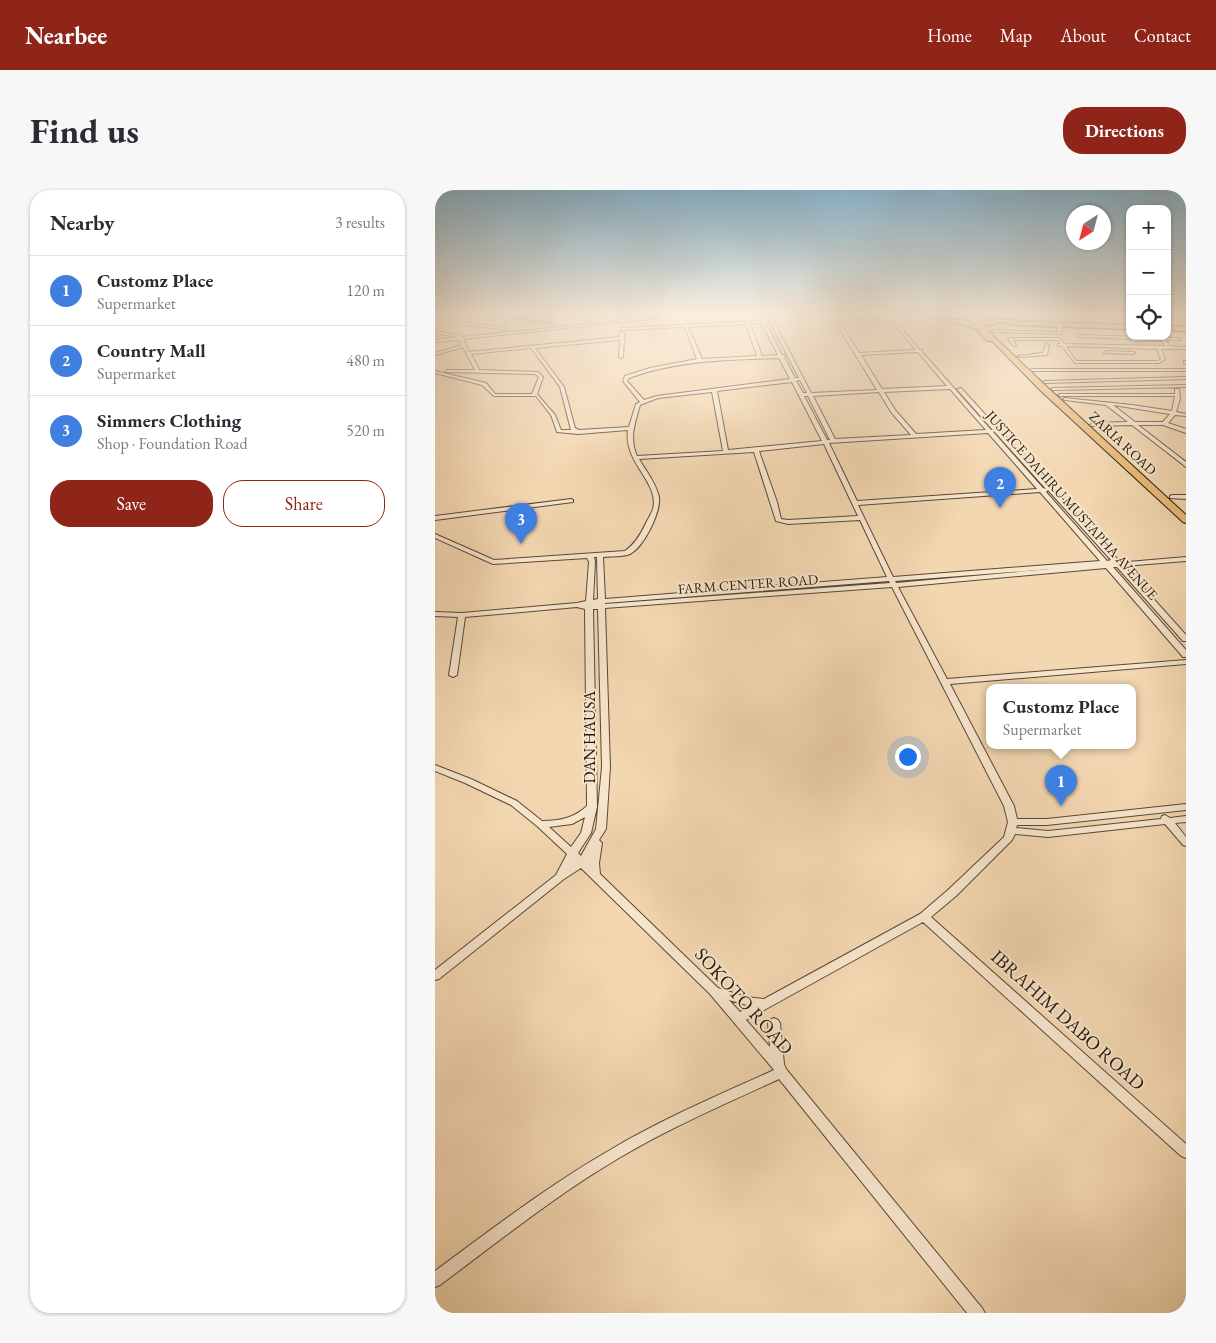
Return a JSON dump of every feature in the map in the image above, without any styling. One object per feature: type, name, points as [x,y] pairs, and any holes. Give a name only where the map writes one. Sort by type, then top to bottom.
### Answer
[{"type":"highway","name":"ZARIA ROAD","points":[[1027,367],[1186,510]]},
{"type":"highway","name":"ZARIA ROAD","points":[[1027,367],[1186,520]]},
{"type":"street","points":[[478,367],[484,384],[494,395],[534,395],[539,397],[553,416],[559,431],[578,432],[631,428]]},
{"type":"street","points":[[548,367],[562,387],[572,428],[578,432]]},
{"type":"street","points":[[642,401],[625,381],[627,377],[659,367]]},
{"type":"street","points":[[787,367],[801,395],[829,442]]},
{"type":"street","points":[[737,1019],[924,917],[1009,838],[1013,827],[1009,806],[893,582],[855,503],[809,394],[794,367]]},
{"type":"street","points":[[864,367],[893,410],[915,436]]},
{"type":"street","name":"JUSTICE DAHIRU MUSTAPHA AVENUE","points":[[933,367],[1186,655]]},
{"type":"street","points":[[940,367],[1186,639]]},
{"type":"street","points":[[1049,367],[1068,370],[1186,370]]},
{"type":"street","points":[[1126,367],[1129,370],[1131,379],[1139,387]]},
{"type":"street","points":[[1068,370],[1081,381]]},
{"type":"street","points":[[435,372],[551,371]]},
{"type":"street","points":[[435,372],[484,384]]},
{"type":"street","points":[[533,372],[541,377],[534,395]]},
{"type":"street","points":[[1045,382],[1186,378]]},
{"type":"street","points":[[601,564],[632,550],[644,534],[656,508],[656,498],[647,474],[636,458],[629,441],[638,404],[657,397],[801,379]]},
{"type":"street","points":[[1164,423],[1170,419],[1177,398],[1178,391],[1173,386]]},
{"type":"street","points":[[1059,395],[1139,387],[1186,386]]},
{"type":"street","points":[[801,395],[957,387]]},
{"type":"street","points":[[715,390],[727,452]]},
{"type":"street","points":[[1059,395],[1177,398]]},
{"type":"street","points":[[1059,395],[1186,415]]},
{"type":"street","points":[[1153,399],[1177,398]]},
{"type":"street","points":[[1107,404],[1186,465]]},
{"type":"street","points":[[1093,425],[1164,423],[1186,430]]},
{"type":"street","points":[[829,442],[990,433]]},
{"type":"street","points":[[636,458],[915,436],[999,433]]},
{"type":"street","points":[[756,450],[761,471],[775,499],[778,520],[788,522],[863,518]]},
{"type":"street","points":[[855,503],[1050,490]]},
{"type":"street","points":[[1171,497],[1186,497]]},
{"type":"street","points":[[435,518],[571,501]]},
{"type":"street","points":[[435,536],[493,562],[620,554]]},
{"type":"street","points":[[1079,565],[1091,558],[1095,552]]},
{"type":"street","name":"DAN HAUSA","points":[[560,877],[586,833],[592,806],[590,555]]},
{"type":"street","name":"DAN HAUSA","points":[[582,863],[601,829],[606,767],[601,564],[599,555]]},
{"type":"street","points":[[601,591],[627,602],[867,582],[893,582],[1186,559]]},
{"type":"street","points":[[893,582],[1079,565],[1107,565]]},
{"type":"street","points":[[867,582],[881,576],[887,567]]},
{"type":"street","name":"FARM CENTER ROAD","points":[[435,614],[462,615],[590,604],[875,586],[893,582]]},
{"type":"street","points":[[875,586],[902,598]]},
{"type":"street","points":[[602,621],[627,602]]},
{"type":"street","points":[[453,676],[462,615]]},
{"type":"street","points":[[945,682],[1186,662]]},
{"type":"street","name":"SOKOTO ROAD","points":[[435,768],[514,803],[540,824],[595,875],[714,991],[780,1068],[977,1313]]},
{"type":"street","points":[[540,824],[567,823],[576,820],[592,806]]},
{"type":"street","points":[[1013,827],[1186,807]]},
{"type":"street","points":[[1159,810],[1186,843]]},
{"type":"street","points":[[1013,827],[1048,834],[1186,819]]},
{"type":"street","points":[[595,875],[594,863],[598,836]]},
{"type":"street","points":[[435,976],[560,877],[582,863]]},
{"type":"street","name":"IBRAHIM DABO ROAD","points":[[924,917],[1186,1152]]},
{"type":"street","points":[[714,991],[739,1000],[766,1004]]},
{"type":"street","points":[[435,1280],[548,1197],[615,1153],[780,1068],[774,1023]]},
{"type":"place","name":"Country Mall","points":[[1000,508]]},
{"type":"place","name":"Simmers Clothing","points":[[521,544]]},
{"type":"place","name":"Customz Place","points":[[1061,806]]}]
